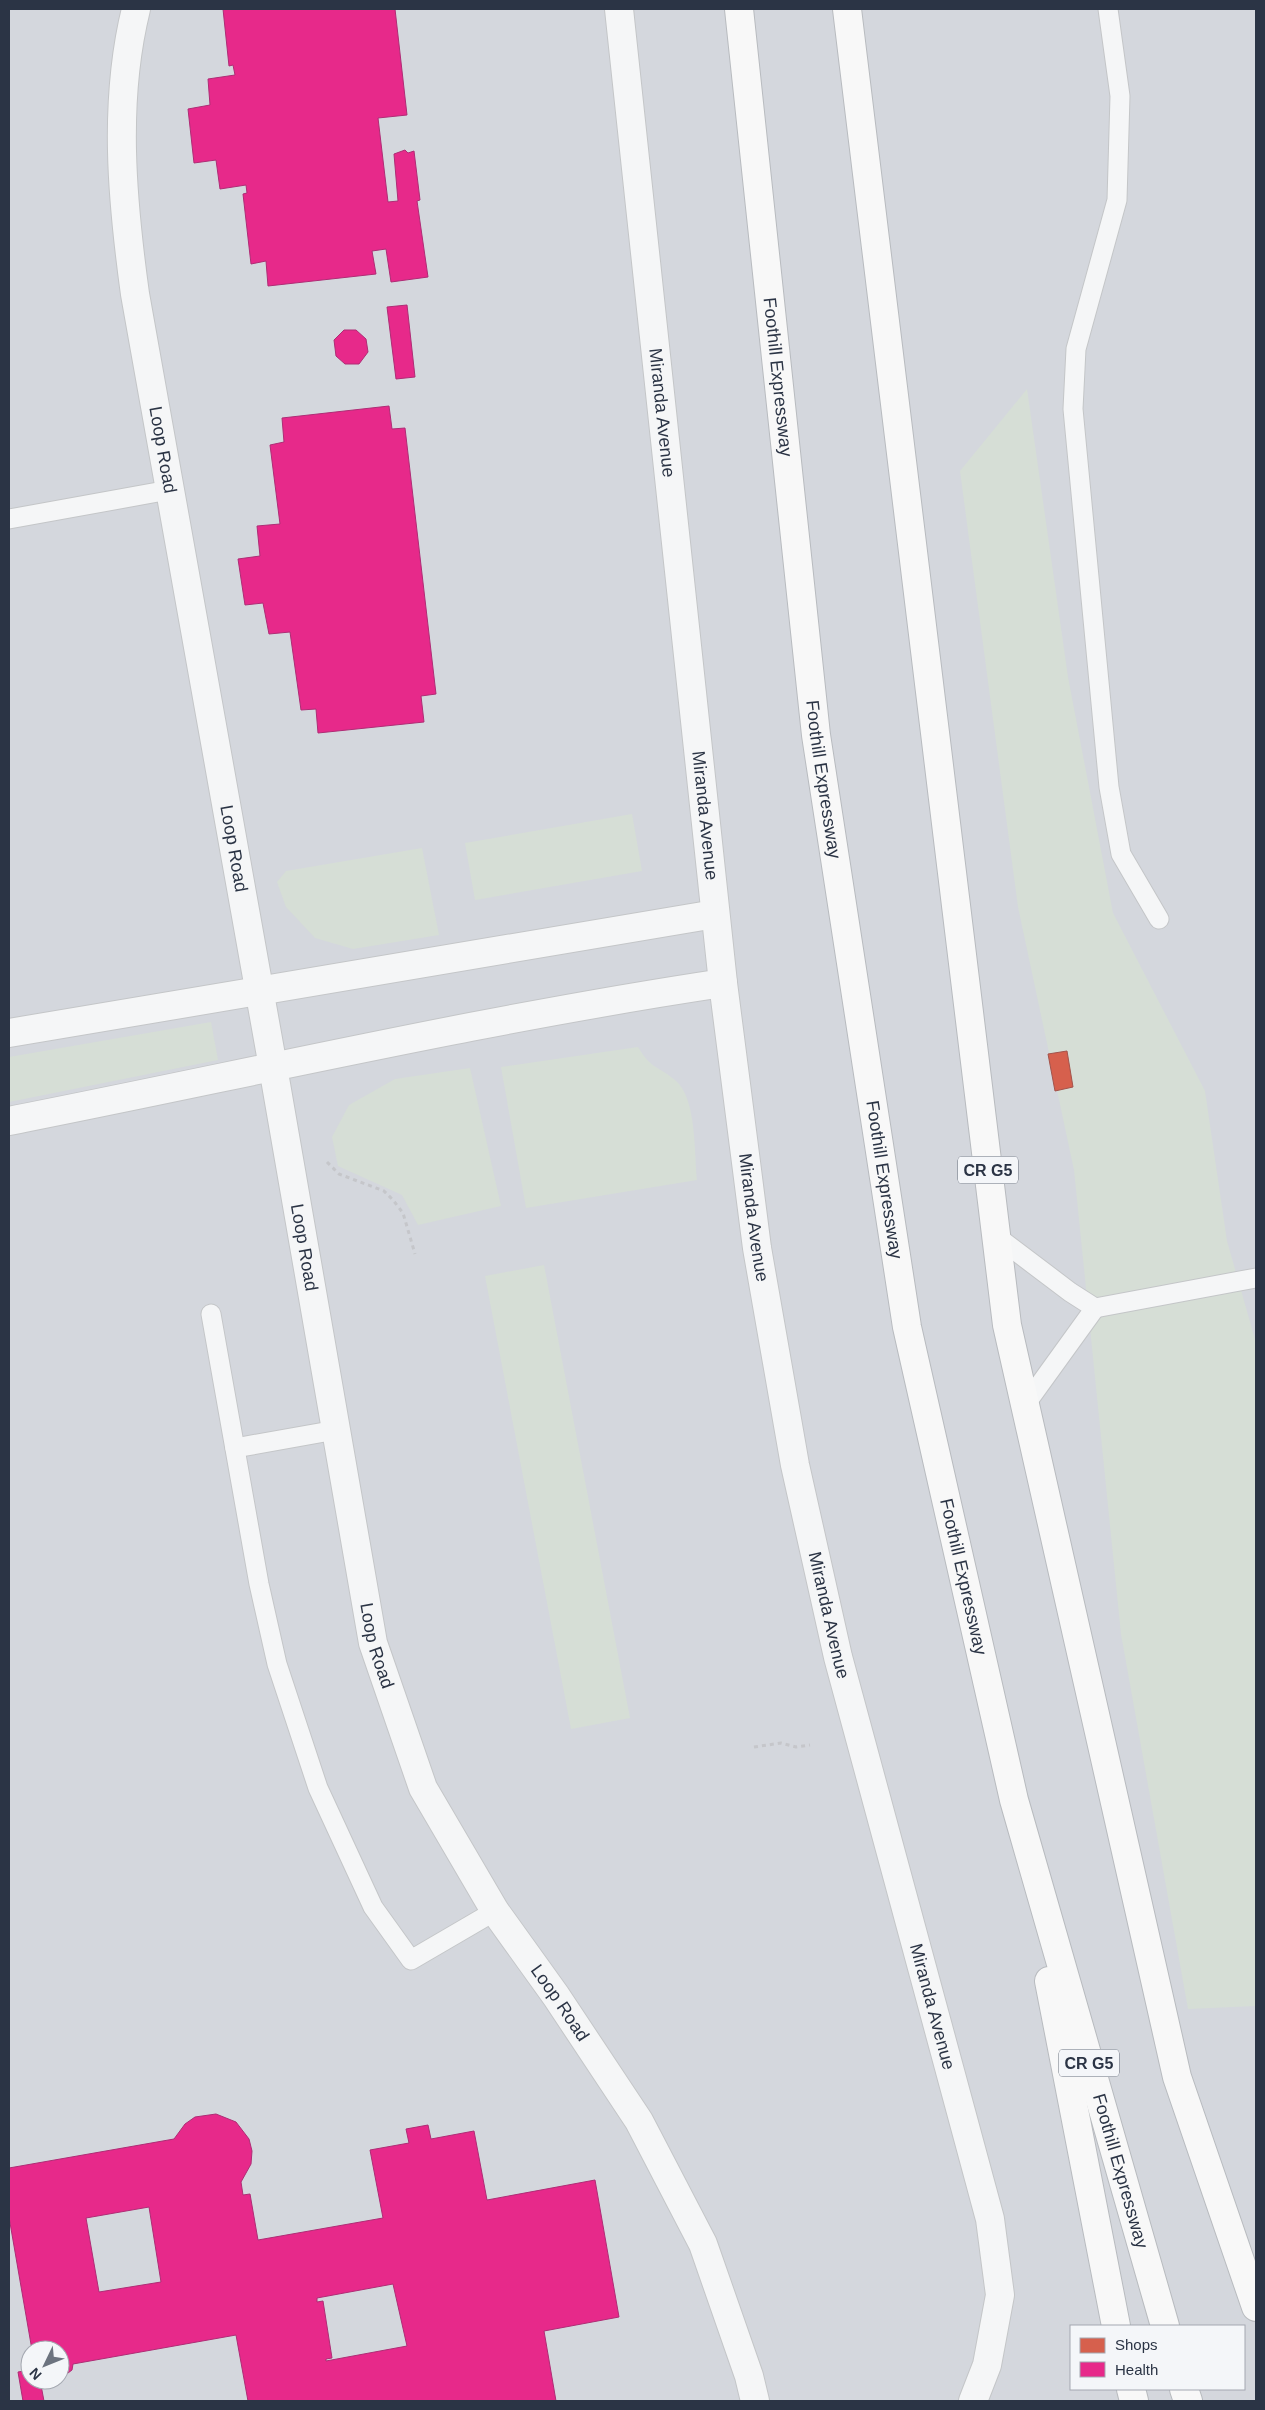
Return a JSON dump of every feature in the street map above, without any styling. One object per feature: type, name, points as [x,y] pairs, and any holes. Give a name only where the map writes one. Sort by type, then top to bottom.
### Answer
[{"type":"highway","name":"Foothill Expressway","points":[[739,9],[819,754],[907,1326],[1014,1800],[1165,2325]]},
{"type":"highway","name":"CR G5","points":[[847,9],[1008,1325],[1177,2078],[1256,2306]]},
{"type":"highway","points":[[1014,1800],[1116,2325]]},
{"type":"street","name":"Loop Road","points":[[136,9],[130,32],[121,127],[124,212],[135,294],[258,992],[273,1067],[373,1643],[423,1788],[495,1911],[556,1996],[639,2121],[704,2244],[749,2376],[755,2401]]},
{"type":"street","name":"Miranda Avenue","points":[[619,9],[715,914],[757,1248],[795,1465],[838,1657],[990,2219],[1000,2295],[987,2365],[973,2401]]},
{"type":"street","points":[[9,1033],[715,914]]},
{"type":"street","points":[[9,1121],[273,1067],[661,992],[723,983]]},
{"type":"lane","points":[[1108,9],[1120,96],[1117,200],[1076,349],[1074,410],[1109,787],[1121,854],[1159,919]]},
{"type":"lane","points":[[9,519],[169,490]]},
{"type":"lane","points":[[996,1236],[1070,1292],[1095,1308],[1256,1278]]},
{"type":"lane","points":[[1025,1404],[1095,1308]]},
{"type":"lane","points":[[211,1314],[259,1584],[277,1664],[315,1779],[373,1908],[411,1960],[495,1911]]},
{"type":"lane","points":[[235,1448],[336,1430]]},
{"type":"path","points":[[324,1157],[339,1174],[384,1191],[393,1200],[403,1213],[415,1254]]},
{"type":"path","points":[[754,1747],[781,1743],[796,1747],[810,1745]]},
{"type":"shaded area","points":[[9,9],[1256,9],[1256,2401],[9,2401]]},
{"type":"shaded area","points":[[1027,389],[1068,677],[1113,913],[1205,1091],[1227,1241],[1256,1343],[1256,2006],[1188,2009],[1121,1634],[1074,1170],[1018,907],[960,471]]},
{"type":"shaded area","points":[[632,814],[642,871],[475,900],[465,843]]},
{"type":"shaded area","points":[[422,848],[439,935],[353,949],[315,938],[286,907],[277,882],[286,871]]},
{"type":"shaded area","points":[[211,1022],[218,1060],[9,1102],[9,1057]]},
{"type":"shaded area","points":[[638,1047],[651,1064],[675,1080],[682,1088],[687,1099],[693,1126],[697,1180],[526,1208],[501,1067]]},
{"type":"shaded area","points":[[470,1068],[501,1206],[418,1225],[402,1195],[338,1166],[332,1137],[349,1105],[395,1079]]},
{"type":"shaded area","points":[[544,1265],[630,1718],[571,1729],[485,1276]]},
{"type":"building: Shops","points":[[1067,1051],[1073,1087],[1055,1091],[1048,1054]]},
{"type":"building: Health","points":[[223,9],[395,9],[407,115],[378,118],[388,202],[398,201],[394,154],[405,150],[408,153],[414,151],[420,200],[417,201],[428,277],[391,282],[386,249],[372,251],[376,274],[268,286],[266,261],[251,264],[243,194],[247,193],[246,185],[220,189],[216,160],[194,163],[188,109],[210,105],[208,79],[235,75],[233,65],[229,66]]},
{"type":"building: Health","points":[[407,305],[415,377],[396,379],[387,307]]},
{"type":"building: Health","points":[[344,330],[356,330],[366,339],[368,352],[359,364],[345,364],[336,356],[334,340]]},
{"type":"building: Health","points":[[389,406],[392,429],[405,428],[436,694],[421,696],[424,722],[318,733],[316,709],[301,710],[290,632],[269,634],[263,603],[245,605],[238,559],[260,556],[257,526],[280,524],[270,445],[284,442],[282,418]]},
{"type":"building: Health","points":[[216,2114],[236,2122],[249,2139],[252,2151],[251,2164],[241,2182],[243,2195],[250,2194],[258,2240],[383,2218],[370,2150],[409,2143],[406,2129],[428,2125],[431,2139],[474,2131],[487,2200],[595,2180],[619,2317],[544,2331],[556,2401],[248,2401],[236,2335],[73,2364],[70,2372],[70,2340],[30,2340],[9,2217],[9,2168],[174,2139],[185,2124],[195,2117]],"holes":[[[149,2207],[161,2282],[99,2292],[86,2218]],[[393,2284],[407,2346],[326,2361],[326,2359],[332,2358],[323,2301],[317,2302],[317,2298]]]},
{"type":"building: Health","points":[[21,2390],[42,2390],[44,2401],[23,2401]]}]
